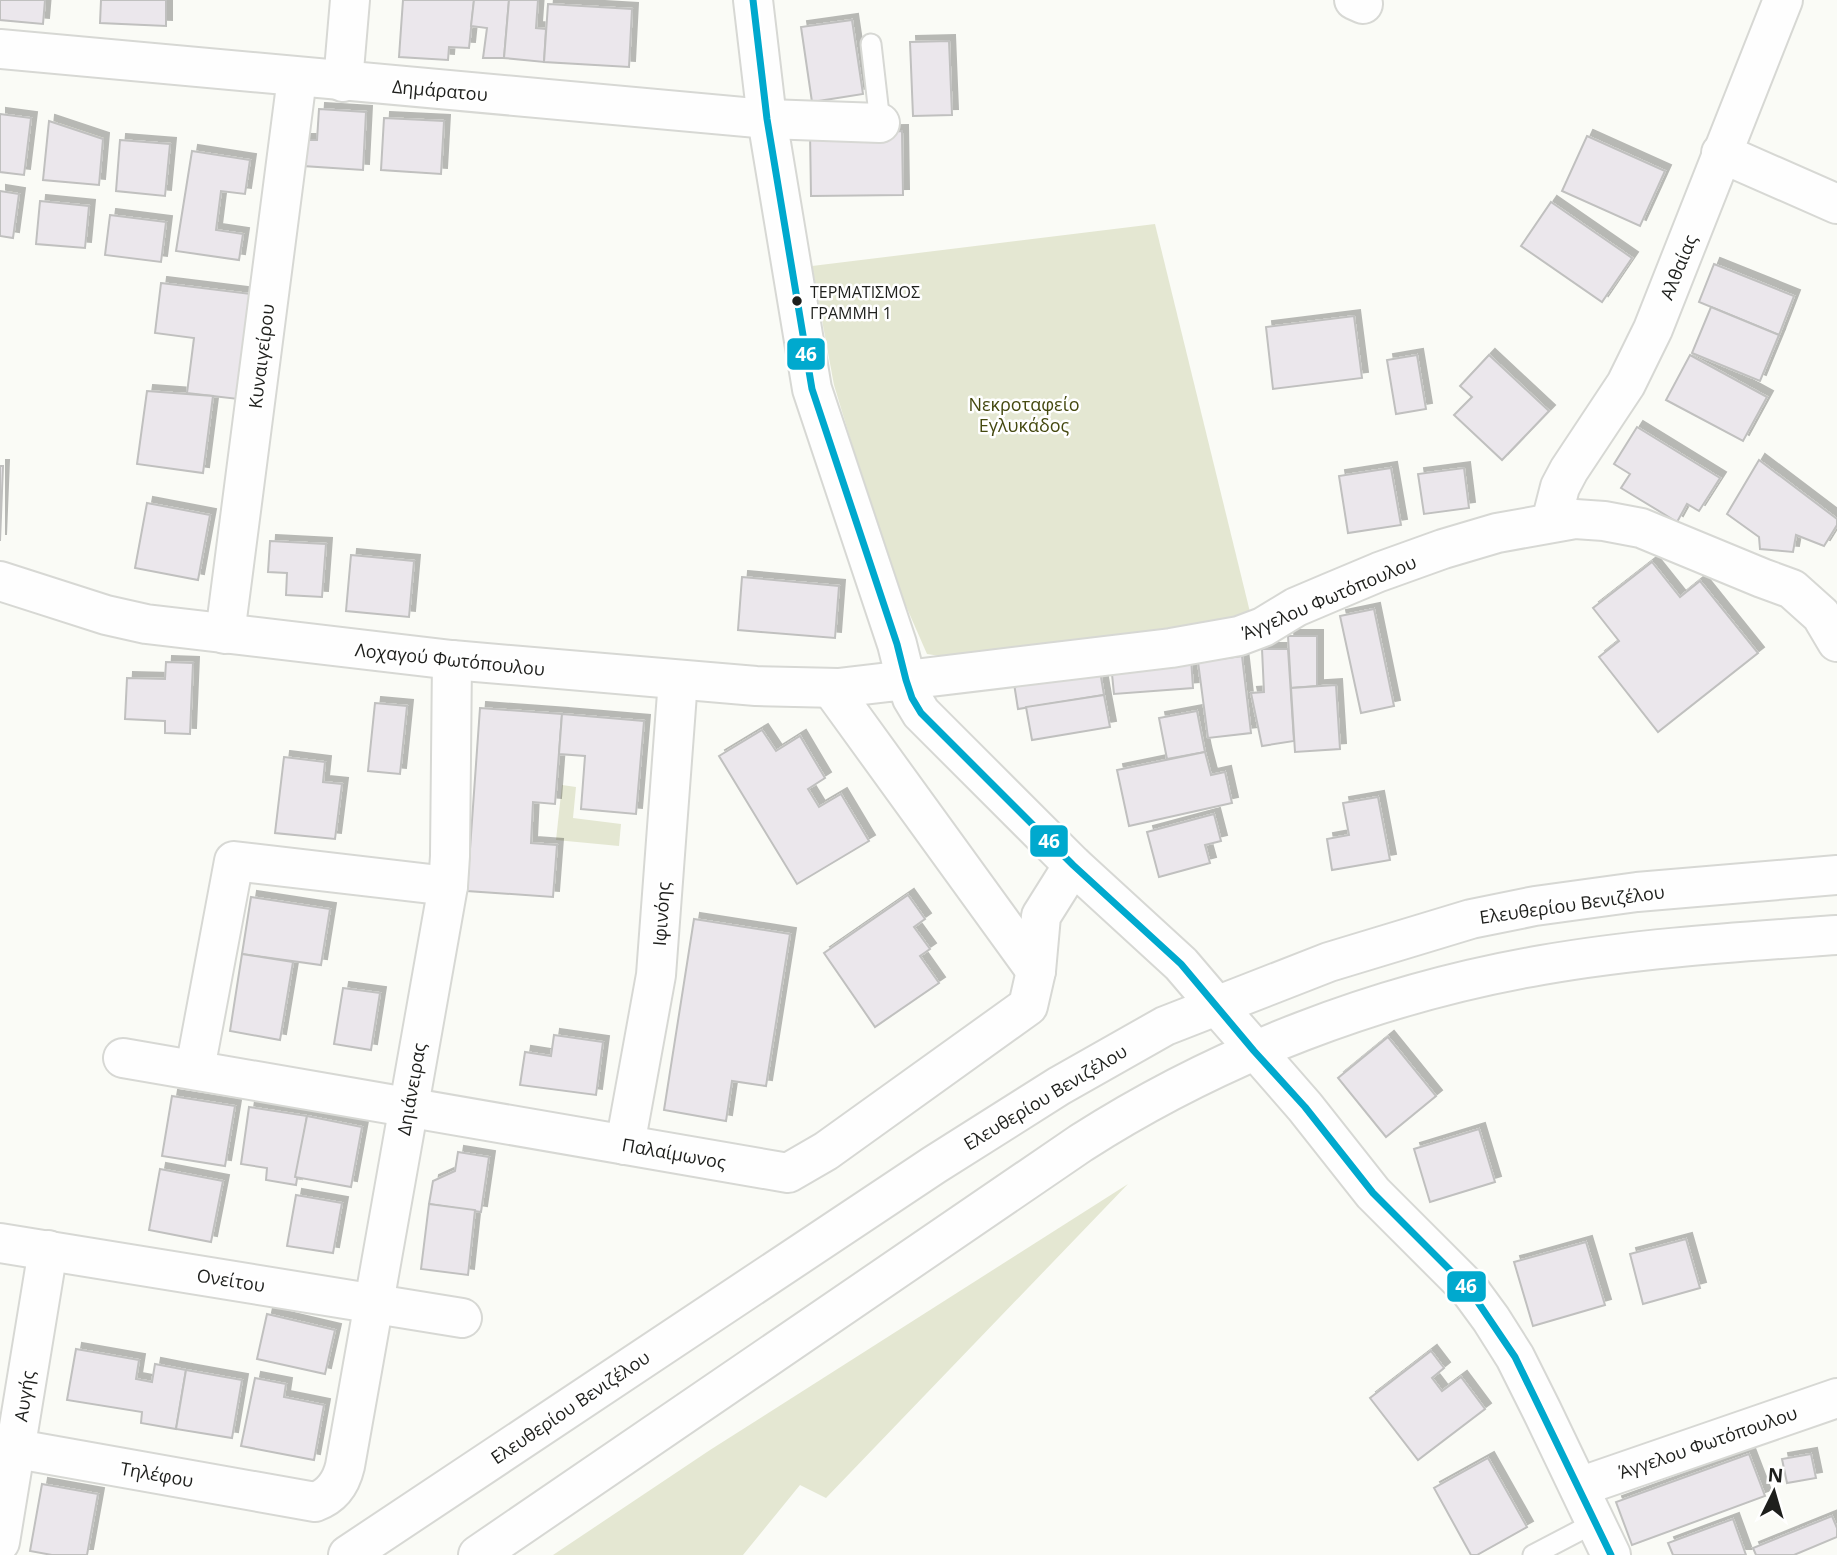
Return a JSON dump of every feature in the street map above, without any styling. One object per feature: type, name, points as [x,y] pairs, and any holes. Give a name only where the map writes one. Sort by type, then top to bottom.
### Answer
[{"type":"street","points":[[343,82],[350,0]]},
{"type":"street","points":[[753,0],[767,119],[812,389],[912,698],[921,713],[1073,866],[1181,964],[1305,1107],[1373,1193],[1469,1289],[1515,1357],[1604,1538]]},
{"type":"street","name":"Αλθαίας","points":[[1551,522],[1560,487],[1569,470],[1637,363],[1669,290],[1783,0]]},
{"type":"street","name":"Δημάρατου","points":[[0,49],[767,119],[880,123]]},
{"type":"street","name":"Κυναιγείρου","points":[[225,634],[297,78]]},
{"type":"street","points":[[1721,153],[1837,204]]},
{"type":"street","name":"Άγγελου Φωτόπουλου","points":[[906,680],[1158,650],[1239,636],[1263,627],[1296,607],[1379,572],[1471,540],[1551,522],[1591,520],[1641,528],[1793,589],[1821,615],[1837,642]]},
{"type":"street","name":"Λοχαγού Φωτόπουλου","points":[[0,581],[106,615],[146,624],[452,660],[756,686],[831,688],[906,680]]},
{"type":"street","name":"Δηιάνειρας","points":[[315,1502],[325,1499],[335,1489],[342,1475],[448,886],[452,660]]},
{"type":"street","name":"Ιφινόης","points":[[625,1145],[656,975],[678,680]]},
{"type":"street","points":[[831,688],[1035,971]]},
{"type":"street","points":[[195,1069],[234,861],[448,886]]},
{"type":"street","name":"Παλαίμωνος","points":[[123,1058],[788,1173],[837,1143],[1028,1006],[1041,916],[1073,866]]},
{"type":"street","name":"Ελευθερίου Βενιζέλου","points":[[348,1555],[934,1165],[1121,1049],[1166,1026],[1369,949],[1515,909],[1651,891],[1837,875]]},
{"type":"street","points":[[478,1555],[1091,1136],[1153,1100],[1254,1051],[1392,1001],[1500,973],[1583,958],[1837,935]]},
{"type":"street","name":"Ονείτου","points":[[0,1243],[462,1318]]},
{"type":"street","name":"Αυγής","points":[[0,1542],[7,1448],[48,1250]]},
{"type":"street","name":"Άγγελου Φωτόπουλου","points":[[1579,1487],[1837,1398]]},
{"type":"street","name":"Τηλέφου","points":[[7,1448],[315,1502]]},
{"type":"lane","points":[[872,44],[880,123]]},
{"type":"lane","points":[[1533,1555],[1604,1538]]},
{"type":"green space","name":"Νεκροταφείο Εγλυκάδος","points":[[1155,224],[1250,612],[1200,630],[953,658],[927,654],[889,567],[834,385],[812,266]]},
{"type":"green space","points":[[562,785],[576,787],[573,818],[621,824],[619,846],[556,840]]},
{"type":"green space","points":[[1128,1184],[826,1498],[800,1485],[743,1555],[553,1555],[710,1450]]},
{"type":"building","points":[[0,0],[45,0],[43,24],[0,20]]},
{"type":"building","points":[[101,0],[166,0],[166,26],[100,23]]},
{"type":"building","points":[[403,0],[474,0],[469,48],[449,47],[448,60],[399,57]]},
{"type":"building","points":[[474,0],[509,0],[504,58],[483,58],[487,28],[471,26]]},
{"type":"building","points":[[509,0],[538,0],[536,28],[546,29],[544,62],[504,58]]},
{"type":"building","points":[[548,4],[632,9],[629,67],[544,62]]},
{"type":"building","points":[[852,20],[863,94],[812,102],[801,27]]},
{"type":"building","points":[[949,41],[952,115],[913,116],[910,42]]},
{"type":"building","points":[[319,109],[366,112],[363,170],[303,166],[305,140],[317,140]]},
{"type":"building","points":[[0,114],[31,118],[24,175],[0,172]]},
{"type":"building","points":[[384,118],[444,121],[441,174],[381,170]]},
{"type":"building","points":[[49,121],[103,139],[99,185],[43,180]]},
{"type":"building","points":[[902,131],[903,195],[811,196],[810,132]]},
{"type":"building","points":[[1587,136],[1665,171],[1640,226],[1562,191]]},
{"type":"building","points":[[120,140],[170,144],[165,196],[116,191]]},
{"type":"building","points":[[192,151],[250,160],[245,194],[221,191],[216,230],[243,234],[239,260],[176,251]]},
{"type":"building","points":[[0,191],[19,194],[13,238],[0,236]]},
{"type":"building","points":[[40,201],[89,206],[85,248],[36,244]]},
{"type":"building","points":[[1551,202],[1632,258],[1602,302],[1521,246]]},
{"type":"building","points":[[110,215],[166,222],[161,262],[105,255]]},
{"type":"building","points":[[1714,264],[1794,296],[1779,335],[1699,302]]},
{"type":"building","points":[[161,283],[251,294],[238,399],[187,393],[194,338],[155,333]]},
{"type":"building","points":[[1711,307],[1779,335],[1760,381],[1692,353]]},
{"type":"building","points":[[1354,316],[1362,378],[1273,389],[1266,327]]},
{"type":"building","points":[[1417,355],[1426,409],[1396,414],[1387,360]]},
{"type":"building","points":[[1489,355],[1549,411],[1502,460],[1454,415],[1472,397],[1460,386]]},
{"type":"building","points":[[1690,355],[1767,397],[1743,441],[1666,400]]},
{"type":"building","points":[[147,391],[213,396],[203,473],[137,464]]},
{"type":"building","points":[[1637,427],[1720,478],[1699,511],[1687,504],[1677,522],[1621,488],[1630,474],[1614,464]]},
{"type":"building","points":[[1759,460],[1837,519],[1837,525],[1824,546],[1796,535],[1793,552],[1760,549],[1759,537],[1727,514]]},
{"type":"building","points":[[0,466],[3,466],[0,541]]},
{"type":"building","points":[[1391,468],[1401,525],[1348,533],[1339,476]]},
{"type":"building","points":[[1464,468],[1469,508],[1424,514],[1418,474]]},
{"type":"building","points":[[147,503],[210,515],[198,580],[135,568]]},
{"type":"building","points":[[270,541],[326,544],[322,597],[286,595],[287,573],[268,572]]},
{"type":"building","points":[[351,555],[414,561],[409,617],[346,611]]},
{"type":"building","points":[[1652,562],[1680,597],[1700,581],[1758,653],[1658,732],[1599,657],[1619,641],[1593,608]]},
{"type":"building","points":[[742,577],[839,586],[835,638],[738,630]]},
{"type":"building","points":[[1374,609],[1394,706],[1361,713],[1340,616]]},
{"type":"building","points":[[1288,636],[1317,636],[1317,686],[1291,688]]},
{"type":"building","points":[[1262,649],[1288,649],[1294,741],[1262,746],[1251,693],[1264,692]]},
{"type":"building","points":[[1242,656],[1251,733],[1208,738],[1198,662]]},
{"type":"building","points":[[1191,658],[1193,688],[1114,694],[1111,664]]},
{"type":"building","points":[[166,662],[193,663],[190,734],[165,733],[165,721],[125,719],[127,678],[165,679]]},
{"type":"building","points":[[1099,665],[1104,695],[1018,709],[1013,677]]},
{"type":"building","points":[[1336,685],[1340,749],[1295,752],[1291,688]]},
{"type":"building","points":[[1104,695],[1110,727],[1032,740],[1026,707]]},
{"type":"building","points":[[375,703],[407,706],[400,774],[368,771]]},
{"type":"building","points":[[480,708],[562,714],[555,804],[533,802],[531,843],[557,845],[553,897],[467,891]]},
{"type":"building","points":[[1197,711],[1205,752],[1167,759],[1159,718]]},
{"type":"building","points":[[562,714],[644,721],[636,814],[581,809],[585,756],[559,754]]},
{"type":"building","points":[[762,730],[776,751],[800,736],[825,778],[808,789],[819,807],[841,794],[869,841],[797,884],[719,756]]},
{"type":"building","points":[[1205,752],[1211,775],[1225,772],[1232,803],[1129,826],[1117,770]]},
{"type":"building","points":[[284,757],[325,762],[323,782],[342,784],[335,839],[275,833]]},
{"type":"building","points":[[1378,797],[1390,860],[1332,870],[1327,839],[1349,835],[1343,803]]},
{"type":"building","points":[[1214,814],[1221,841],[1205,845],[1210,863],[1159,877],[1147,832]]},
{"type":"building","points":[[908,895],[925,919],[914,927],[930,949],[920,956],[939,983],[875,1027],[824,953]]},
{"type":"building","points":[[251,897],[330,909],[321,965],[242,954]]},
{"type":"building","points":[[694,919],[790,934],[766,1086],[732,1081],[726,1121],[664,1110]]},
{"type":"building","points":[[242,954],[293,962],[280,1040],[230,1031]]},
{"type":"building","points":[[343,988],[380,993],[371,1050],[334,1044]]},
{"type":"building","points":[[554,1035],[603,1042],[596,1095],[520,1085],[525,1052],[551,1056]]},
{"type":"building","points":[[1388,1037],[1436,1096],[1386,1137],[1338,1078]]},
{"type":"building","points":[[172,1096],[235,1106],[225,1166],[162,1156]]},
{"type":"building","points":[[249,1107],[307,1116],[296,1185],[266,1180],[267,1168],[241,1164]]},
{"type":"building","points":[[307,1116],[362,1127],[351,1187],[295,1177]]},
{"type":"building","points":[[1479,1129],[1495,1182],[1430,1202],[1414,1149]]},
{"type":"building","points":[[458,1152],[489,1157],[481,1212],[429,1204],[433,1181],[455,1171]]},
{"type":"building","points":[[160,1169],[223,1181],[211,1242],[149,1230]]},
{"type":"building","points":[[296,1195],[342,1203],[333,1253],[287,1246]]},
{"type":"building","points":[[429,1204],[475,1210],[468,1275],[421,1269]]},
{"type":"building","points":[[1686,1239],[1700,1288],[1643,1304],[1630,1254]]},
{"type":"building","points":[[1586,1242],[1605,1305],[1533,1326],[1514,1262]]},
{"type":"building","points":[[267,1314],[335,1330],[325,1374],[257,1359]]},
{"type":"building","points":[[76,1349],[139,1360],[136,1379],[152,1382],[155,1364],[186,1370],[176,1429],[141,1423],[142,1412],[67,1400]]},
{"type":"building","points":[[1431,1351],[1444,1368],[1432,1378],[1442,1391],[1461,1377],[1485,1409],[1418,1460],[1370,1398]]},
{"type":"building","points":[[186,1370],[242,1380],[232,1438],[176,1429]]},
{"type":"building","points":[[255,1378],[286,1384],[284,1397],[324,1405],[314,1460],[241,1446]]},
{"type":"building","points":[[1749,1454],[1765,1496],[1632,1545],[1616,1502]]},
{"type":"building","points":[[1811,1454],[1816,1478],[1787,1483],[1782,1459]]},
{"type":"building","points":[[1488,1458],[1527,1527],[1477,1555],[1471,1555],[1434,1488]]},
{"type":"building","points":[[42,1484],[98,1494],[87,1555],[52,1555],[30,1551]]},
{"type":"building","points":[[1832,1516],[1837,1537],[1794,1555],[1756,1555],[1753,1548]]},
{"type":"building","points":[[1733,1519],[1746,1555],[1673,1555],[1668,1543]]},
{"type":"transit line","name":"46","points":[[753,0],[767,119],[812,389],[897,644],[912,698],[921,713],[1073,865],[1181,964],[1305,1107],[1373,1193],[1469,1289],[1515,1357],[1611,1555]]},
{"type":"place","name":"ΤΕΡΜΑΤΙΣΜΟΣ ΓΡΑΜΜΗ 1","points":[[797,301]]}]
